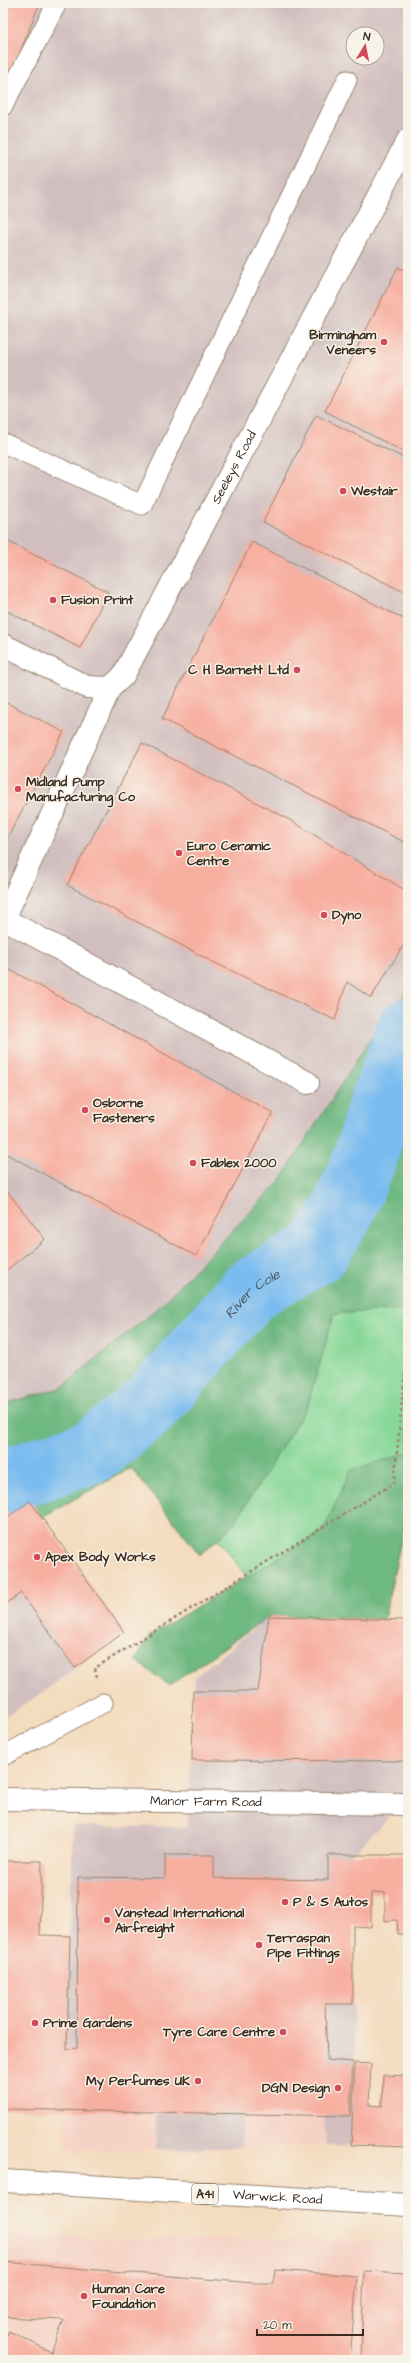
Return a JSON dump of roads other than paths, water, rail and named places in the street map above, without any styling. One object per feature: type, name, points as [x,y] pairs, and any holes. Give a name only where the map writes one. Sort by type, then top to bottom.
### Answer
[{"type":"main road","name":"Seeleys Road","points":[[110,688],[123,676],[408,140]]},
{"type":"main road","points":[[3,645],[88,688],[110,688],[4,919],[308,1083]]},
{"type":"main road","name":"Manor Farm Road","points":[[3,1799],[408,1804]]},
{"type":"main road","name":"Warwick Road","points":[[3,2181],[408,2205]]},
{"type":"lane","points":[[3,106],[57,3]]},
{"type":"lane","points":[[3,443],[142,505],[347,80]]},
{"type":"lane","points":[[3,1756],[103,1703]]},
{"type":"waterway","name":"River Cole","points":[[3,1482],[93,1451],[150,1405],[252,1289],[317,1252],[343,1211],[366,1156],[376,1118],[408,1030]]},
{"type":"place","name":"Birmingham Veneers","points":[[384,342]]},
{"type":"place","name":"Westair","points":[[343,491]]},
{"type":"place","name":"Fusion Print","points":[[53,600]]},
{"type":"place","name":"C H Barnett Ltd","points":[[297,670]]},
{"type":"place","name":"Midland Pump Manufacturing Co","points":[[18,789]]},
{"type":"place","name":"Euro Ceramic Centre","points":[[179,853]]},
{"type":"place","name":"Dyno","points":[[324,915]]},
{"type":"place","name":"Osborne Fasteners","points":[[85,1110]]},
{"type":"place","name":"Fablex 2000","points":[[193,1163]]},
{"type":"place","name":"Apex Body Works","points":[[37,1557]]},
{"type":"place","name":"P & S Autos","points":[[285,1902]]},
{"type":"place","name":"Vanstead International Airfreight","points":[[107,1920]]},
{"type":"place","name":"Terraspan Pipe Fittings","points":[[259,1945]]},
{"type":"place","name":"Prime Gardens","points":[[35,2023]]},
{"type":"place","name":"Tyre Care Centre","points":[[283,2032]]},
{"type":"place","name":"My Perfumes UK","points":[[198,2081]]},
{"type":"place","name":"DGN Design","points":[[338,2088]]},
{"type":"place","name":"Human Care Foundation","points":[[84,2296]]}]
